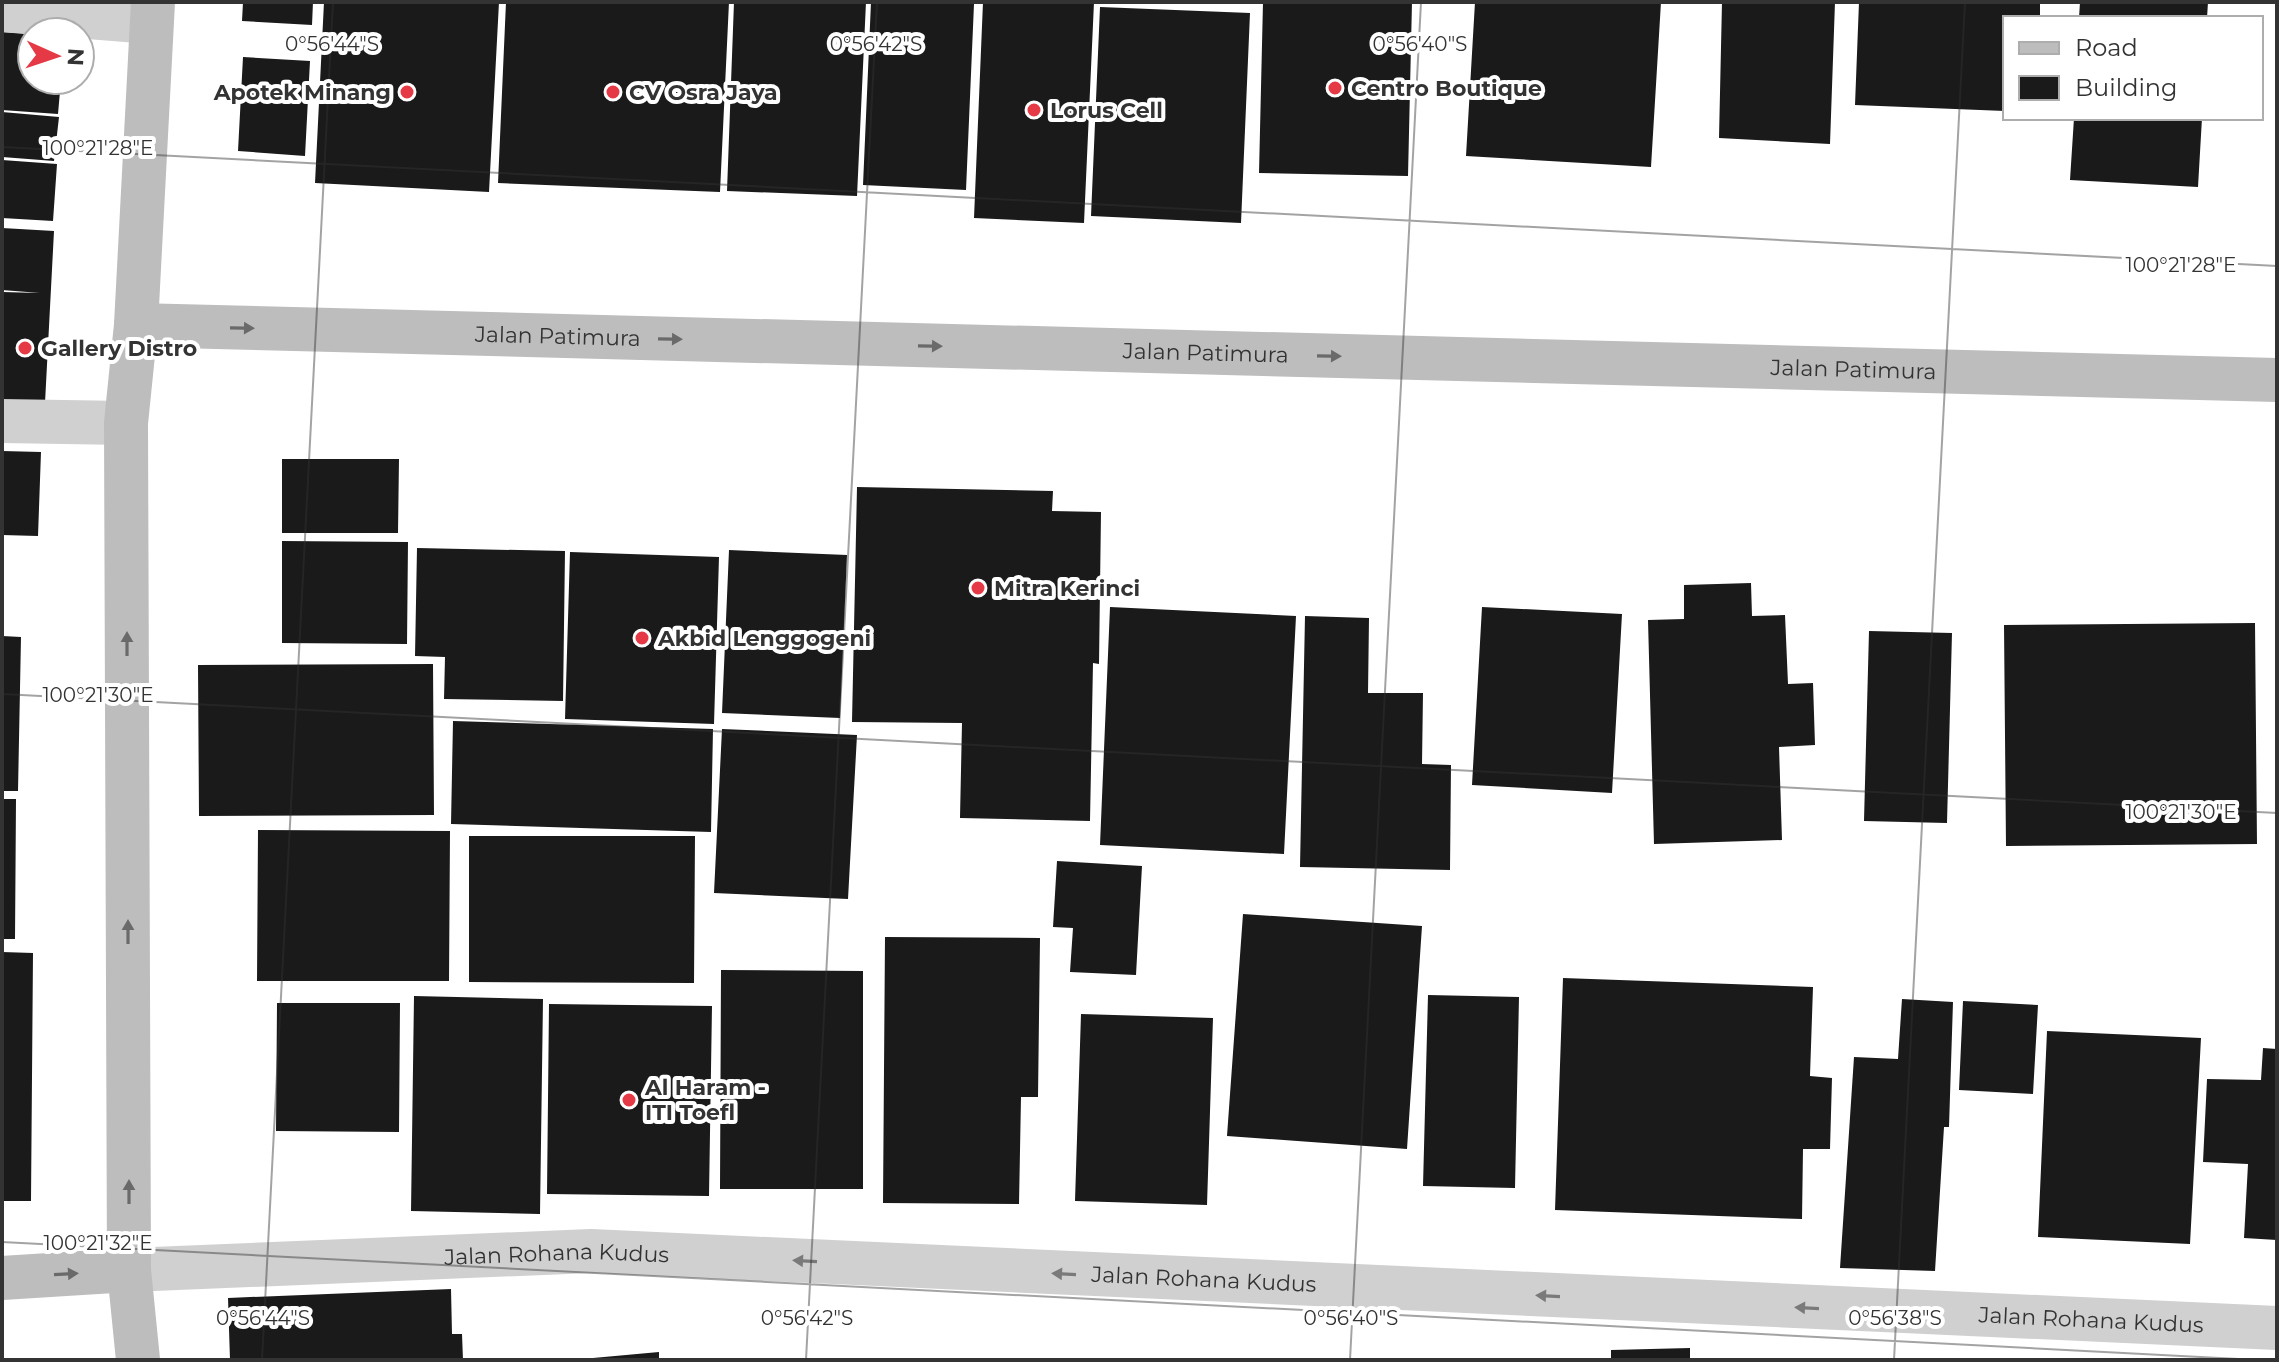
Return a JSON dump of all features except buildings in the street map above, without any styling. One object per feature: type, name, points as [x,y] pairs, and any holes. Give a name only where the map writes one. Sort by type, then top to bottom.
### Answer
[{"type":"street","points":[[2,10],[152,12],[136,325],[126,423],[129,1270],[138,1360]]},
{"type":"street","name":"Jalan Patimura","points":[[136,325],[2277,380]]},
{"type":"street","points":[[2,421],[126,423]]},
{"type":"street","name":"Jalan Rohana Kudus","points":[[129,1270],[591,1251],[2277,1328]]},
{"type":"street","points":[[2,1278],[129,1270]]},
{"type":"place","name":"Centro Boutique","points":[[1335,88]]},
{"type":"place","name":"Apotek Minang","points":[[407,92]]},
{"type":"place","name":"CV Osra Jaya","points":[[613,92]]},
{"type":"place","name":"Lorus Cell","points":[[1034,110]]},
{"type":"place","name":"Gallery Distro","points":[[25,348]]},
{"type":"place","name":"Mitra Kerinci","points":[[978,588]]},
{"type":"place","name":"Akbid Lenggogeni","points":[[642,638]]},
{"type":"place","name":"Al Haram - ITI Toefl","points":[[629,1100]]}]
